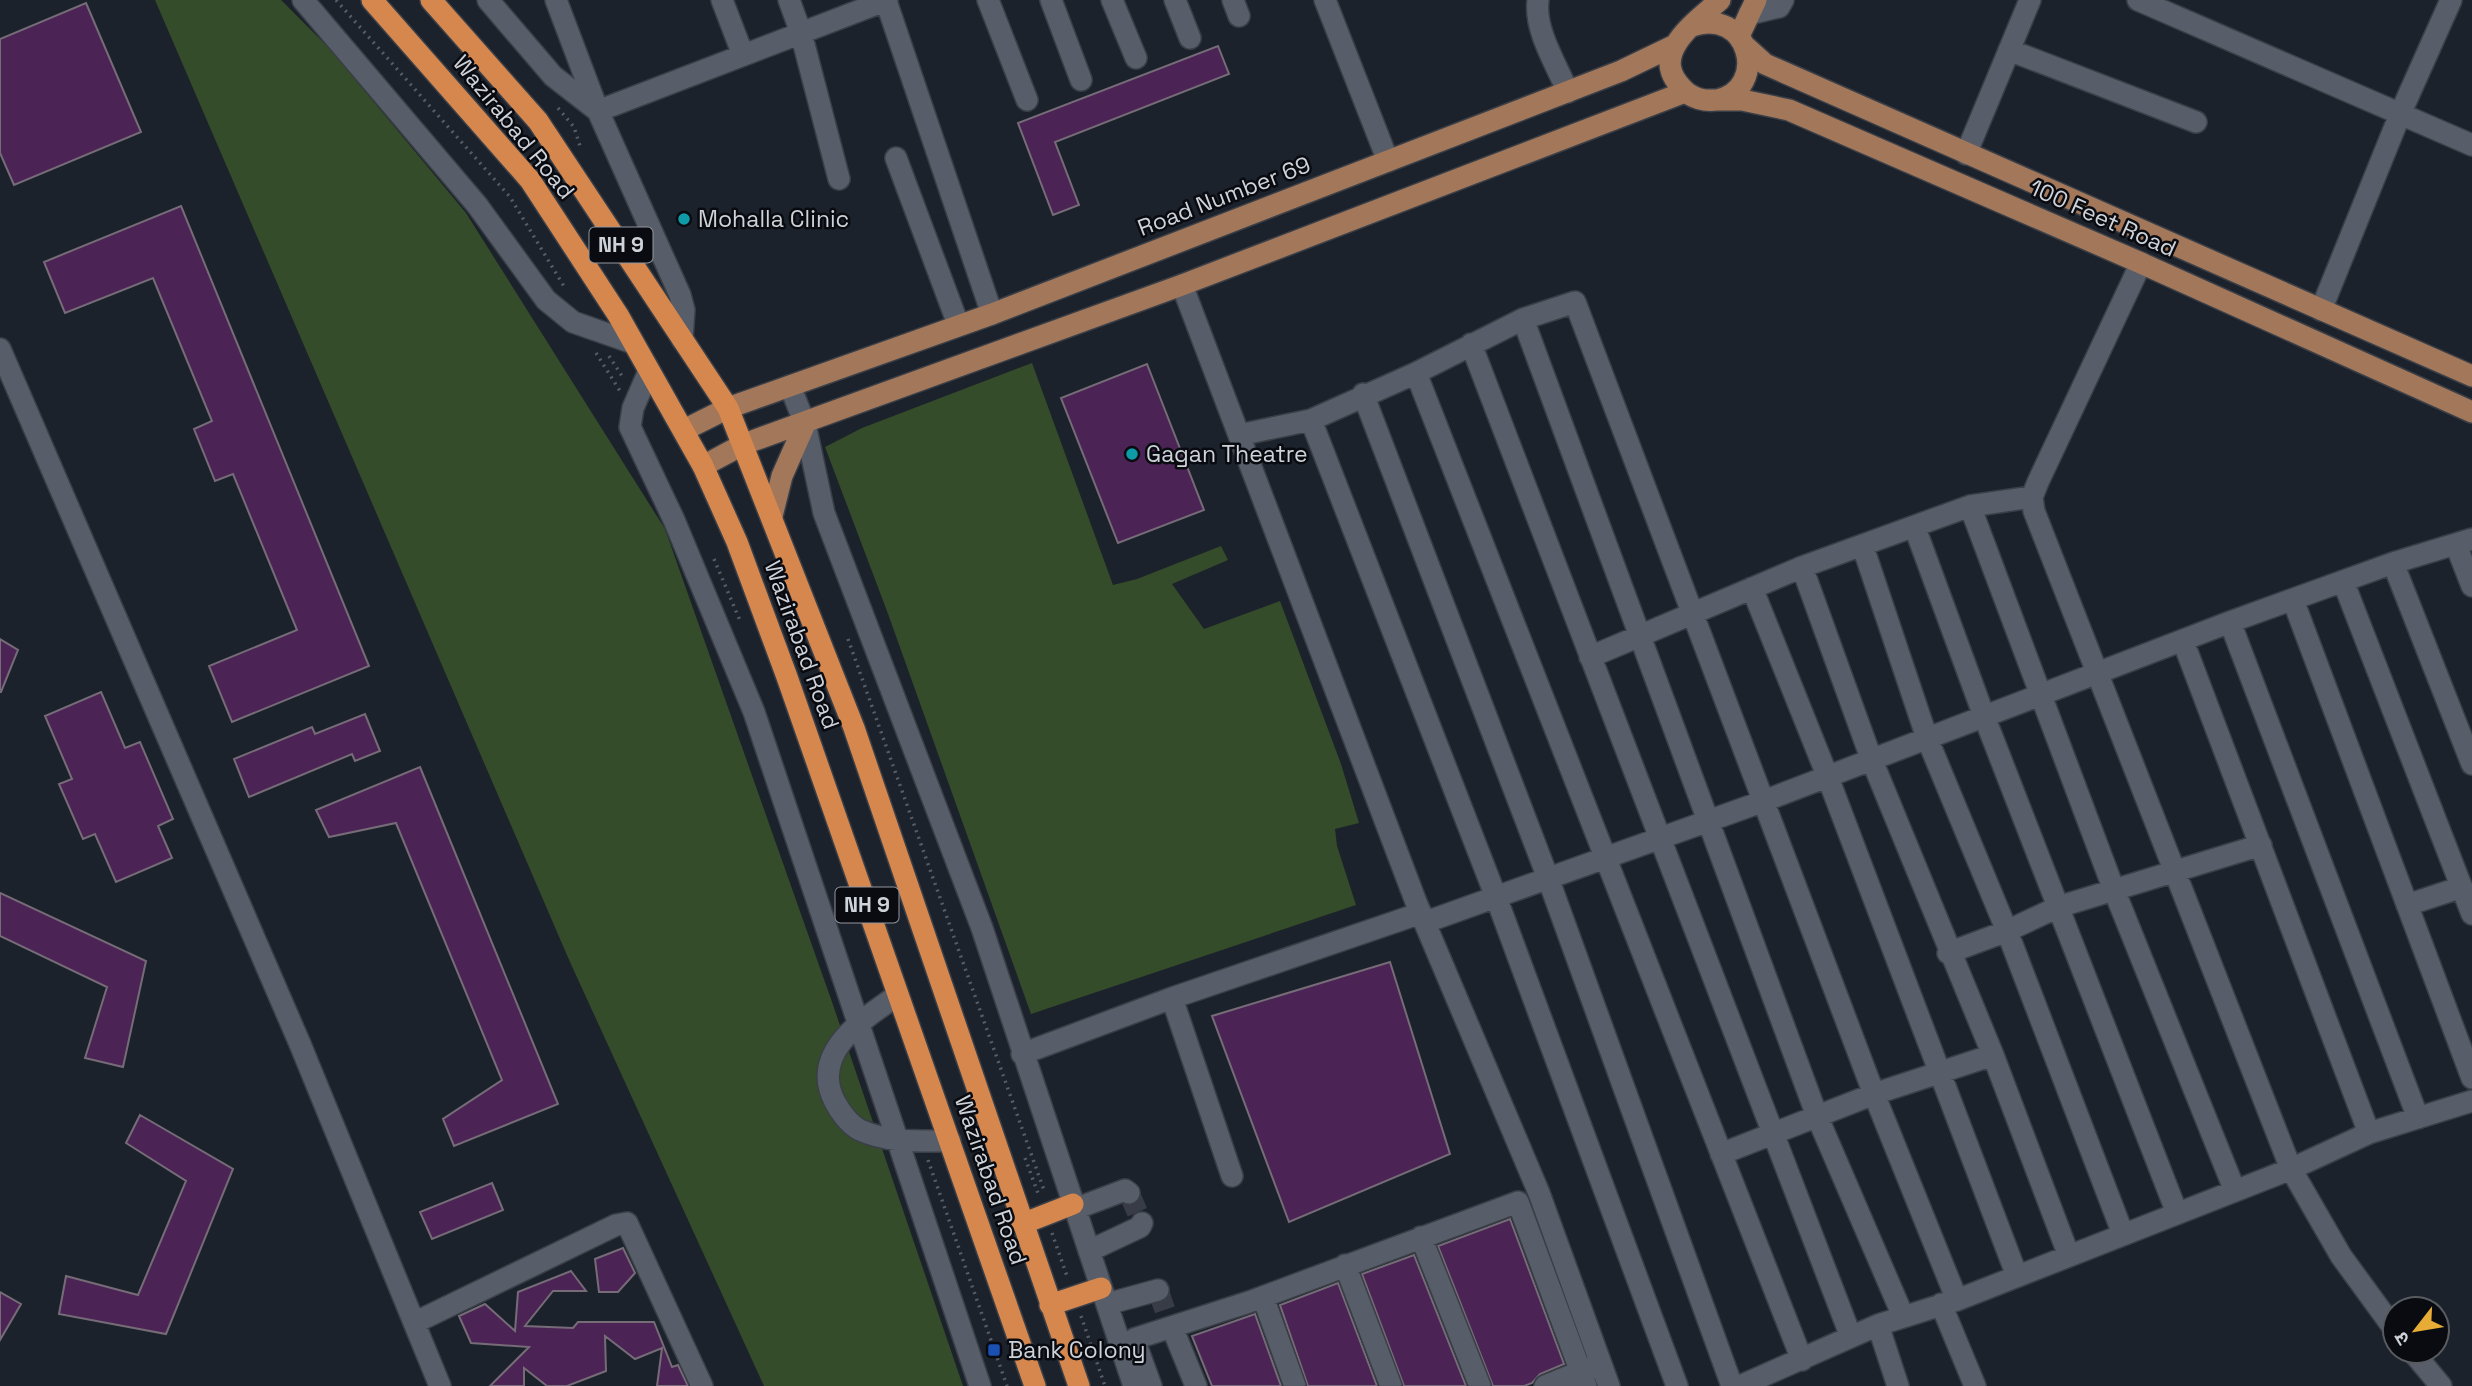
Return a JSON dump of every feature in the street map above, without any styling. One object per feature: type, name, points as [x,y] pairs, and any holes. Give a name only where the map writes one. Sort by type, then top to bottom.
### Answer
[{"type":"highway","name":"Wazirabad Road","points":[[372,0],[530,180],[634,343],[703,466],[742,554],[1035,1386]]},
{"type":"highway","name":"Wazirabad Road","points":[[431,0],[538,121],[728,408],[854,728],[1021,1224],[1079,1386]]},
{"type":"highway","points":[[1021,1224],[1074,1206]]},
{"type":"highway","points":[[1050,1305],[1104,1296]]},
{"type":"main road","points":[[1720,0],[1673,46],[1672,71],[1685,92],[1706,100],[1727,96],[1743,80],[1748,58],[1742,41],[1752,7]]},
{"type":"main road","points":[[1690,27],[1716,23],[1742,41]]},
{"type":"main road","name":"100 Feet Road","points":[[1742,41],[1765,64],[2472,376]]},
{"type":"main road","name":"Road Number 69","points":[[684,430],[728,408],[992,314],[1388,162],[1622,71],[1673,46]]},
{"type":"main road","points":[[703,466],[744,444],[1182,285],[1685,92]]},
{"type":"main road","name":"100 Feet Road","points":[[1706,100],[1742,100],[1789,110],[2141,263],[2472,412]]},
{"type":"main road","points":[[772,516],[782,476],[805,424]]},
{"type":"street","points":[[303,0],[477,205],[546,300],[573,322],[634,343]]},
{"type":"street","points":[[488,0],[553,76],[598,111]]},
{"type":"street","points":[[556,0],[598,111],[680,295],[684,310],[681,339]]},
{"type":"street","points":[[722,0],[743,55]]},
{"type":"street","points":[[789,0],[802,33],[839,179]]},
{"type":"street","points":[[598,111],[802,33],[854,6],[887,0],[992,314]]},
{"type":"street","points":[[988,0],[1027,100]]},
{"type":"street","points":[[1051,0],[1081,80]]},
{"type":"street","points":[[1112,0],[1136,58]]},
{"type":"street","points":[[1175,0],[1190,38]]},
{"type":"street","points":[[1325,0],[1388,162]]},
{"type":"street","points":[[1538,0],[1536,11],[1544,36],[1568,92]]},
{"type":"street","points":[[1752,7],[1779,7],[1783,0]]},
{"type":"street","points":[[1966,154],[2031,0]]},
{"type":"street","points":[[2138,0],[2472,145]]},
{"type":"street","points":[[2321,310],[2401,112],[2451,0]]},
{"type":"street","points":[[2009,50],[2196,122]]},
{"type":"street","points":[[895,158],[958,324]]},
{"type":"street","points":[[2141,263],[2032,497],[2039,527],[2291,1169],[2341,1256],[2381,1311]]},
{"type":"street","points":[[1182,285],[1423,918],[1539,1193],[1589,1374]]},
{"type":"street","points":[[1240,435],[1311,420],[1363,394],[1416,373],[1523,319],[1575,302],[1874,1094],[1949,1302],[1975,1386]]},
{"type":"street","points":[[1523,319],[1642,635],[1817,1116],[1903,1316]]},
{"type":"street","points":[[1471,344],[1658,839],[1851,1336]]},
{"type":"street","points":[[0,349],[300,1044],[440,1386]]},
{"type":"street","points":[[649,371],[633,408],[630,427],[674,520],[754,712],[980,1386]]},
{"type":"street","points":[[1416,373],[1802,1360]]},
{"type":"street","points":[[790,386],[805,424],[824,513],[982,928],[1134,1386]]},
{"type":"street","points":[[1363,394],[1548,878],[1732,1386]]},
{"type":"street","points":[[1311,420],[1496,897],[1678,1386]]},
{"type":"street","points":[[1590,657],[1802,567],[1970,506],[2032,497]]},
{"type":"street","points":[[1970,506],[2114,890],[2235,1191]]},
{"type":"street","points":[[1915,528],[1984,716],[2177,1213]]},
{"type":"street","points":[[1022,1054],[1172,998],[1496,897],[1606,858],[1765,801],[1871,758],[2393,563],[2464,542],[2472,586]]},
{"type":"street","points":[[1863,547],[1927,738],[2007,931],[2123,1234]]},
{"type":"street","points":[[2393,563],[2472,764]]},
{"type":"street","points":[[1802,567],[1871,758],[1948,953],[1993,1055],[2069,1256]]},
{"type":"street","points":[[2343,581],[2472,914]]},
{"type":"street","points":[[1752,588],[1827,775],[2017,1276]]},
{"type":"street","points":[[2292,600],[2472,1078]]},
{"type":"street","points":[[2230,622],[2418,1118]]},
{"type":"street","points":[[2183,641],[2369,1133]]},
{"type":"street","points":[[1948,953],[2007,931],[2058,907],[2261,845]]},
{"type":"street","points":[[2407,905],[2462,887]]},
{"type":"street","points":[[898,995],[857,1023],[830,1058],[831,1094],[840,1111],[858,1129],[897,1140],[950,1142]]},
{"type":"street","points":[[1172,998],[1232,1176]]},
{"type":"street","points":[[1721,1154],[1874,1094],[1993,1055]]},
{"type":"street","points":[[1740,1386],[1878,1325],[1949,1302],[2069,1256],[2291,1169],[2369,1133],[2472,1101]]},
{"type":"street","points":[[1074,1206],[1125,1190],[1129,1193]]},
{"type":"street","points":[[1151,1386],[1134,1339],[1169,1320],[1263,1297],[1518,1202],[1589,1374],[1609,1386]]},
{"type":"street","points":[[414,1323],[616,1225],[627,1223],[702,1386]]},
{"type":"street","points":[[1089,1251],[1140,1227],[1142,1223]]},
{"type":"street","points":[[1421,1237],[1479,1386]]},
{"type":"street","points":[[1345,1265],[1391,1386]]},
{"type":"street","points":[[1104,1296],[1158,1290]]},
{"type":"street","points":[[1263,1297],[1296,1386]]},
{"type":"street","points":[[1117,1335],[1162,1318],[1169,1320]]},
{"type":"street","points":[[1169,1320],[1196,1386]]},
{"type":"street","points":[[1878,1325],[1898,1386]]},
{"type":"street","points":[[2424,1365],[2441,1386]]},
{"type":"street","points":[[1545,1386],[1589,1374]]},
{"type":"path","points":[[845,629],[1052,1212]]},
{"type":"path","points":[[925,1150],[1007,1386]]},
{"type":"green space","points":[[155,0],[281,0],[329,48],[466,213],[665,529],[832,1002],[963,1386],[764,1386],[570,962]]},
{"type":"green space","points":[[1032,363],[1113,585],[1137,579],[1221,546],[1228,560],[1172,584],[1204,629],[1280,601],[1341,764],[1359,823],[1335,829],[1337,846],[1356,905],[1031,1014],[887,611],[825,447],[862,428]]},
{"type":"building","points":[[86,3],[141,132],[14,185],[0,153],[0,39]]},
{"type":"building","points":[[1218,46],[1229,74],[1055,142],[1079,205],[1053,215],[1018,123]]},
{"type":"building","points":[[181,206],[369,666],[232,722],[209,666],[297,630],[233,474],[215,481],[194,429],[212,421],[153,278],[65,313],[44,262]]},
{"type":"building","name":"Gagan Theatre","points":[[1147,364],[1204,510],[1118,543],[1061,398]]},
{"type":"building","points":[[0,639],[18,650],[1,692],[0,692]]},
{"type":"building","points":[[101,692],[125,748],[140,742],[173,819],[158,826],[172,858],[116,882],[95,834],[83,839],[59,784],[72,779],[45,716]]},
{"type":"building","points":[[365,714],[380,751],[355,761],[352,754],[249,797],[234,759],[312,727],[315,734]]},
{"type":"building","points":[[420,767],[558,1104],[454,1146],[443,1119],[502,1080],[396,823],[329,837],[316,810]]},
{"type":"building","points":[[0,893],[146,961],[123,1067],[85,1058],[107,987],[0,936]]},
{"type":"building","points":[[1390,962],[1450,1154],[1289,1222],[1212,1016]]},
{"type":"building","points":[[140,1115],[233,1169],[166,1334],[59,1314],[66,1276],[138,1295],[186,1181],[126,1143]]},
{"type":"building","points":[[492,1183],[503,1210],[432,1239],[420,1212]]},
{"type":"building","points":[[1510,1219],[1564,1364],[1540,1374],[1532,1383],[1524,1386],[1493,1386],[1438,1246]]},
{"type":"building","points":[[623,1248],[635,1273],[618,1292],[599,1292],[595,1259]]},
{"type":"building","points":[[1414,1255],[1466,1386],[1404,1386],[1362,1274]]},
{"type":"building","points":[[571,1271],[586,1291],[553,1291],[525,1326],[573,1328],[578,1322],[654,1322],[672,1367],[678,1365],[688,1386],[657,1386],[662,1348],[635,1359],[605,1336],[606,1371],[567,1386],[547,1386],[524,1368],[524,1386],[490,1386],[529,1347],[471,1343],[459,1316],[485,1304],[515,1331],[518,1292]]},
{"type":"building","points":[[1338,1283],[1377,1386],[1308,1386],[1280,1305]]},
{"type":"building","points":[[0,1292],[21,1304],[0,1340]]},
{"type":"building","points":[[1255,1314],[1281,1386],[1212,1386],[1192,1336]]},
{"type":"tunnel","points":[[1129,1193],[1142,1223]]},
{"type":"tunnel","points":[[1158,1290],[1166,1313]]},
{"type":"place","name":"Mohalla Clinic","points":[[684,219]]},
{"type":"place","name":"Gagan Theatre","points":[[1132,454]]},
{"type":"place","name":"Bank Colony","points":[[994,1350]]}]
